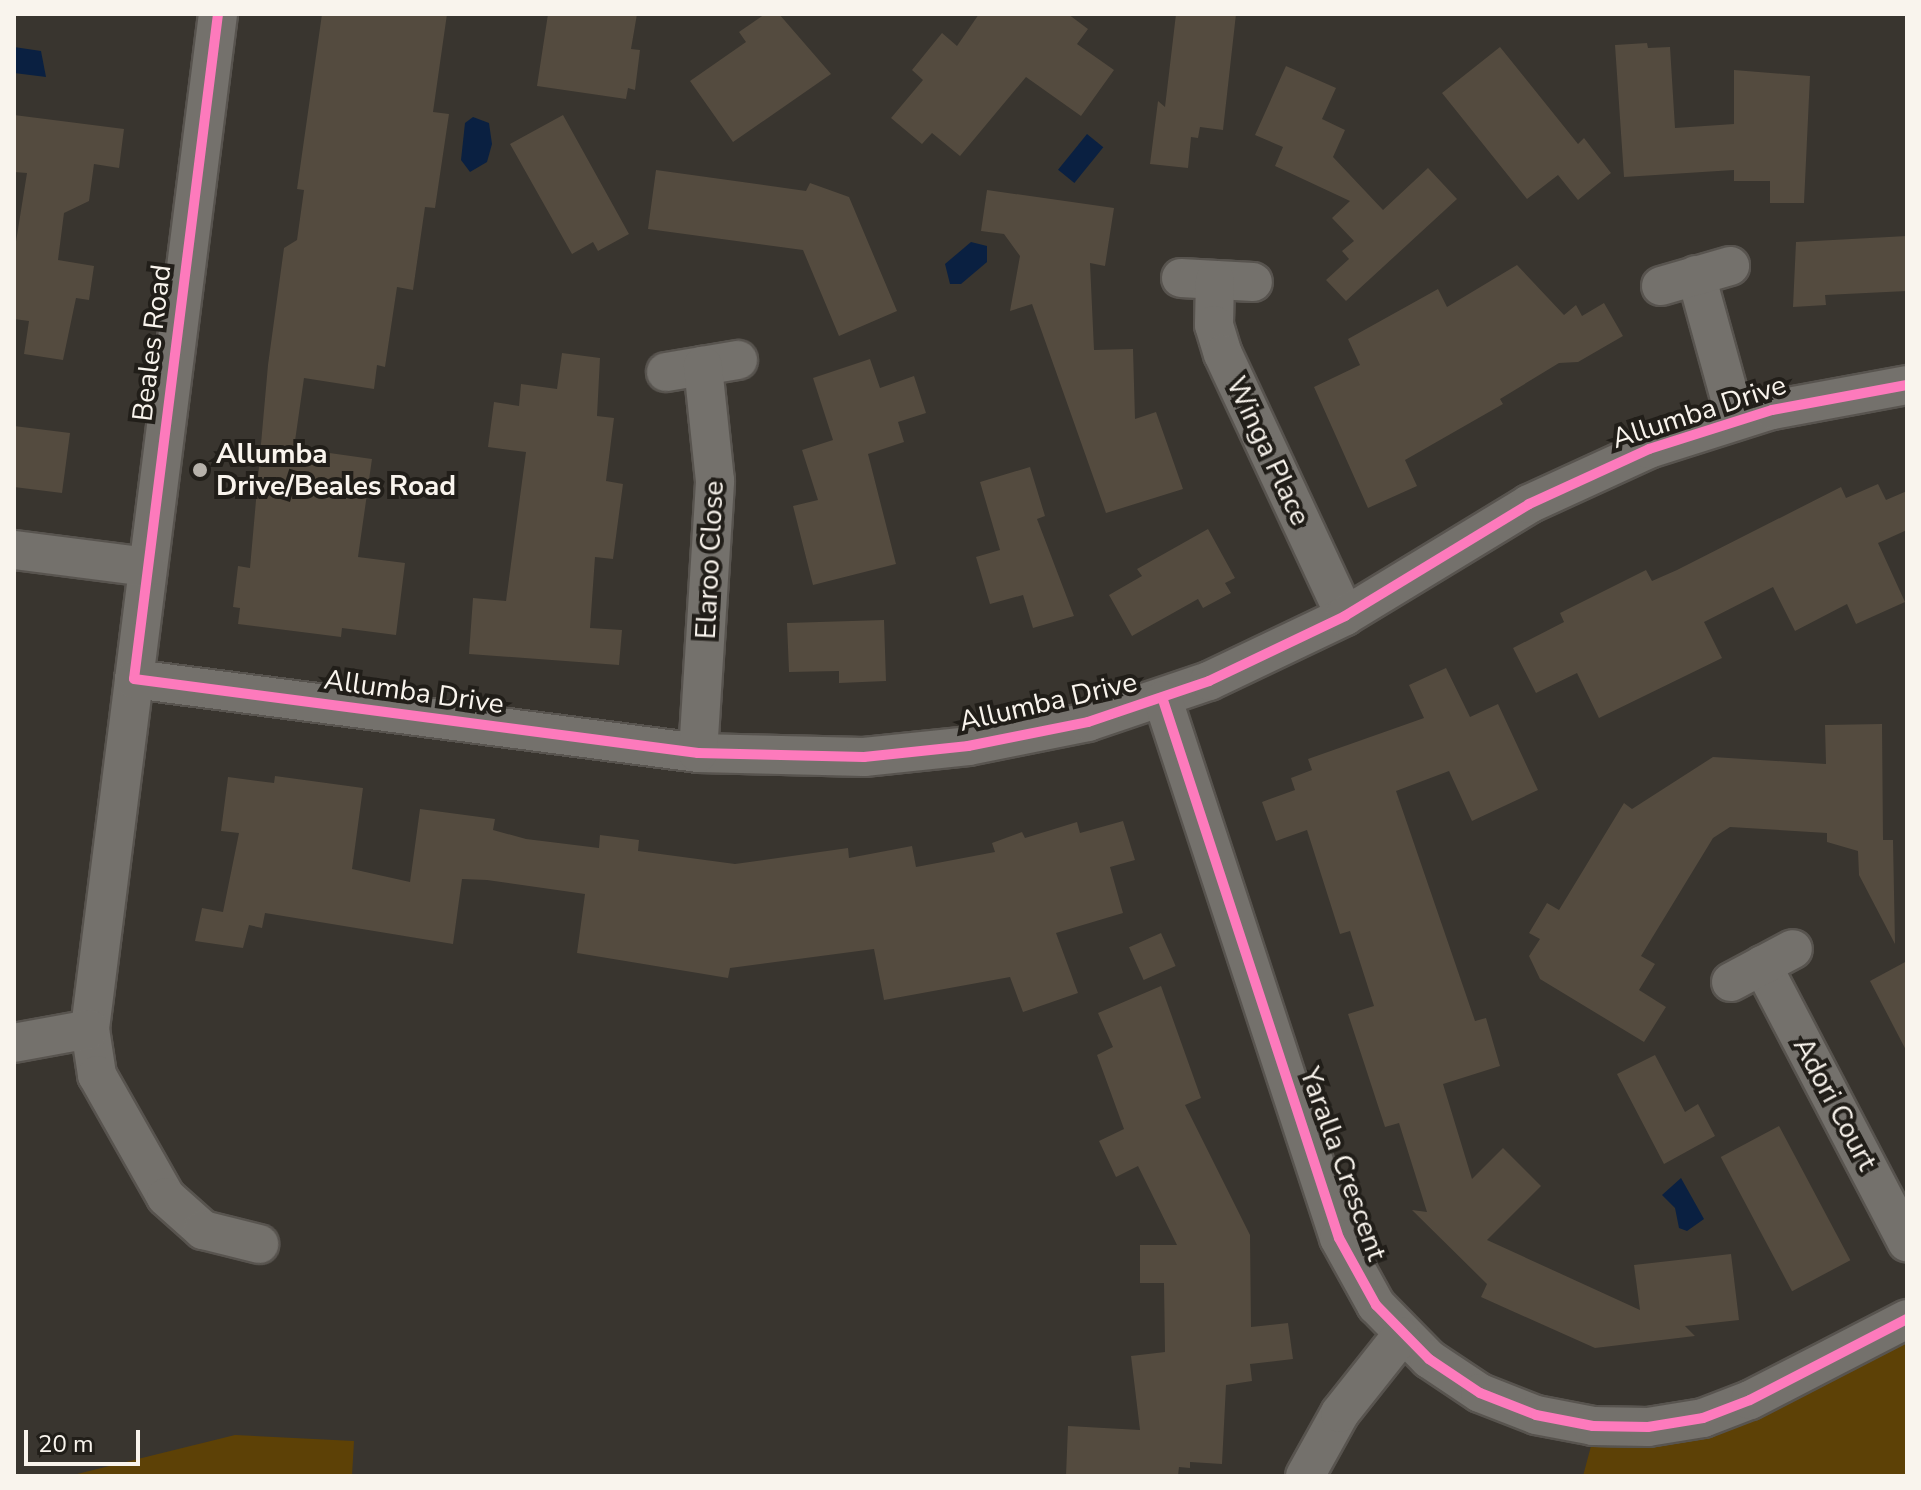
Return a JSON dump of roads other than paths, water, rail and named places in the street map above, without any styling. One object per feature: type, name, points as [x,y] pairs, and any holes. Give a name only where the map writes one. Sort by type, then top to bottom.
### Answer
[{"type":"street","name":"Beales Road","points":[[218,14],[90,1029],[97,1075],[166,1197],[203,1230],[259,1244]]},
{"type":"street","points":[[1696,275],[1736,420]]},
{"type":"street","name":"Winga Place","points":[[1253,282],[1198,279],[1223,354],[1345,616]]},
{"type":"street","name":"Elaroo Close","points":[[698,753],[715,494],[702,366]]},
{"type":"street","name":"Allumba Drive","points":[[134,679],[698,753],[812,759],[915,753],[1026,736],[1163,700],[1345,616],[1529,504],[1649,449],[1736,420],[1907,385]]},
{"type":"street","points":[[14,550],[147,567]]},
{"type":"street","name":"Yaralla Crescent","points":[[1163,700],[1339,1238],[1363,1286],[1401,1336],[1455,1378],[1507,1405],[1566,1422],[1620,1428],[1676,1424],[1728,1408],[1907,1319]]},
{"type":"street","name":"Adori Court","points":[[1762,965],[1907,1242]]},
{"type":"street","points":[[14,1043],[90,1029]]},
{"type":"street","points":[[1305,1476],[1340,1413],[1401,1336]]},
{"type":"water","points":[[14,47],[41,51],[46,77],[14,73]]},
{"type":"water","points":[[473,117],[489,123],[492,144],[487,162],[470,172],[461,160],[465,123]]},
{"type":"water","points":[[1087,134],[1103,147],[1074,183],[1058,170]]},
{"type":"water","points":[[971,242],[987,246],[987,262],[961,284],[950,284],[945,264]]},
{"type":"water","points":[[1681,1178],[1704,1219],[1687,1231],[1679,1228],[1675,1208],[1662,1195]]},
{"type":"place","name":"Allumba Drive/Beales Road","points":[[200,470]]}]
